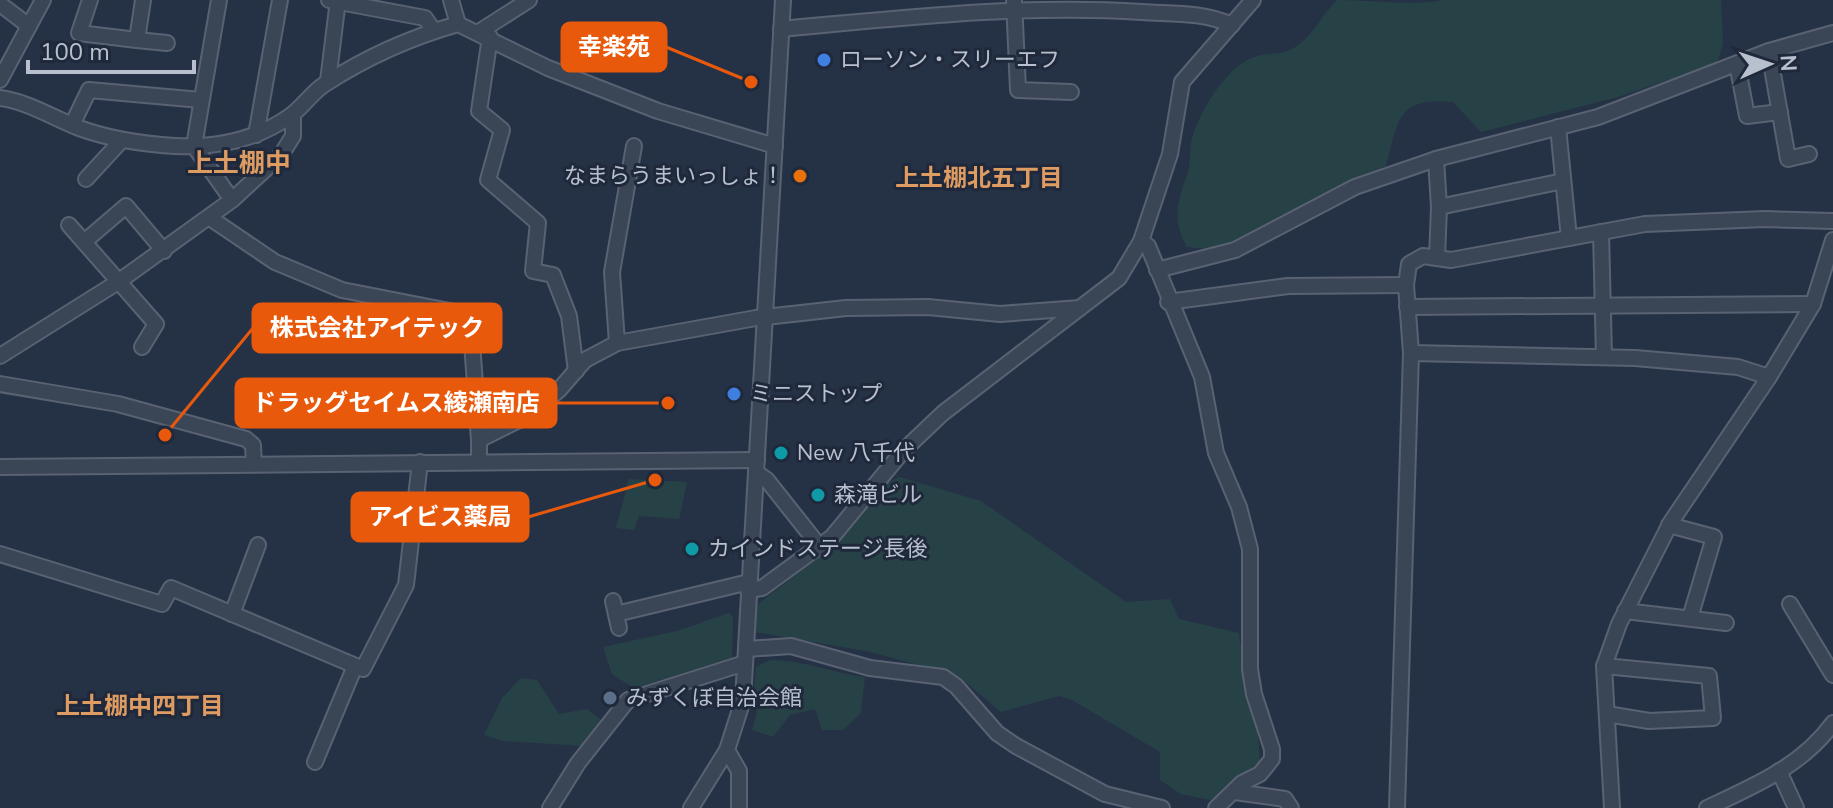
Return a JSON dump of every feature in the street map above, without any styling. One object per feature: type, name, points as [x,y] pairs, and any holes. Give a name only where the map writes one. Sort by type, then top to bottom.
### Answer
[{"type":"street","points":[[0,80],[43,0]]},
{"type":"street","points":[[90,0],[79,33],[167,43]]},
{"type":"street","points":[[137,40],[143,0]]},
{"type":"street","points":[[219,0],[194,146],[232,200]]},
{"type":"street","points":[[256,135],[280,0]]},
{"type":"street","points":[[329,0],[388,6],[425,18],[434,31]]},
{"type":"street","points":[[328,81],[338,0]]},
{"type":"street","points":[[451,0],[458,24]]},
{"type":"street","points":[[529,0],[485,35],[479,111],[502,130],[488,180],[538,223],[533,271],[553,275],[569,316],[576,371]]},
{"type":"street","points":[[691,808],[727,750],[743,700],[783,0]]},
{"type":"street","points":[[616,614],[749,586],[762,588],[820,547],[917,437],[1119,278],[1141,241],[1170,154],[1182,82],[1253,0]]},
{"type":"street","points":[[0,4],[29,26]]},
{"type":"street","points":[[781,29],[1014,5],[1095,9],[1209,8],[1232,25]]},
{"type":"street","points":[[1014,5],[1018,90],[1071,92]]},
{"type":"street","points":[[0,98],[25,104],[72,125],[122,140],[194,146],[221,144],[256,135],[293,115],[300,104],[328,81],[434,31],[458,24],[548,68],[658,111],[775,146]]},
{"type":"street","points":[[1157,270],[1235,250],[1355,187],[1436,159],[1616,111],[1769,51],[1833,33]]},
{"type":"street","points":[[1769,51],[1788,159],[1809,154]]},
{"type":"street","points":[[1737,64],[1747,116],[1780,112]]},
{"type":"street","points":[[72,125],[89,90],[201,100]]},
{"type":"street","points":[[0,356],[118,282],[232,200],[281,155],[293,136],[293,115]]},
{"type":"street","points":[[1558,127],[1569,238]]},
{"type":"street","points":[[86,179],[122,140]]},
{"type":"street","points":[[617,343],[612,272],[634,146]]},
{"type":"street","points":[[1436,159],[1439,207],[1437,258]]},
{"type":"street","points":[[1439,207],[1563,181]]},
{"type":"street","points":[[84,242],[126,206],[164,251]]},
{"type":"street","points":[[210,218],[275,262],[342,290],[470,315],[479,460]]},
{"type":"street","points":[[1397,808],[1411,353],[1406,285],[1409,264],[1415,258],[1451,260],[1645,224],[1765,219],[1833,221]]},
{"type":"street","points":[[69,225],[156,324],[142,347]]},
{"type":"street","points":[[1601,232],[1604,357]]},
{"type":"street","points":[[1612,808],[1604,666],[1625,611],[1669,525],[1769,377],[1813,304],[1833,240]]},
{"type":"street","points":[[1141,241],[1148,246],[1168,302],[1198,365],[1216,453],[1248,538],[1250,669],[1257,706],[1272,749],[1267,767],[1242,783],[1216,808]]},
{"type":"street","points":[[1168,302],[1288,286],[1406,285]]},
{"type":"street","points":[[1407,307],[1813,304]]},
{"type":"street","points":[[479,440],[527,416],[585,360],[617,343],[765,317],[846,308],[928,307],[1000,314],[1081,308]]},
{"type":"street","points":[[1411,353],[1604,357],[1738,367],[1769,377]]},
{"type":"street","points":[[0,384],[118,404],[246,439],[253,445],[254,464]]},
{"type":"street","points":[[0,467],[479,460],[756,466]]},
{"type":"street","points":[[0,554],[162,604],[171,588],[363,669],[406,585],[420,462]]},
{"type":"street","points":[[756,466],[820,547]]},
{"type":"street","points":[[1669,525],[1714,537],[1690,618]]},
{"type":"street","points":[[232,614],[258,545]]},
{"type":"street","points":[[1790,604],[1833,675]]},
{"type":"street","points":[[1625,611],[1726,623]]},
{"type":"street","points":[[550,808],[578,763],[628,700],[746,656],[791,646],[870,668],[943,677],[997,733],[1016,746],[1105,794],[1162,808]]},
{"type":"street","points":[[315,762],[355,666]]},
{"type":"street","points":[[1604,666],[1709,676],[1713,718],[1649,721],[1607,714]]},
{"type":"street","points":[[1707,808],[1779,771],[1816,745],[1833,723]]},
{"type":"street","points":[[727,750],[739,771],[739,808]]},
{"type":"street","points":[[1779,771],[1796,808]]},
{"type":"street","points":[[1235,792],[1285,799],[1291,808]]},
{"type":"green space","points":[[1337,0],[1407,3],[1441,0],[1721,0],[1723,44],[1717,63],[1618,97],[1481,132],[1453,102],[1420,103],[1410,108],[1398,124],[1386,166],[1217,250],[1187,247],[1179,227],[1179,201],[1188,172],[1193,135],[1209,101],[1226,78],[1246,61],[1284,52],[1302,42]]},
{"type":"green space","points":[[899,477],[981,501],[1126,602],[1170,599],[1179,619],[1239,633],[1260,766],[1210,800],[1181,794],[1160,780],[1160,752],[1072,700],[1059,696],[1001,712],[957,675],[866,651],[754,632],[753,608],[827,551],[888,483]]},
{"type":"green space","points":[[629,479],[687,482],[679,519],[639,516],[634,530],[616,528]]},
{"type":"green space","points":[[729,613],[733,618],[732,658],[634,688],[612,674],[603,647],[677,631]]},
{"type":"green space","points":[[770,660],[795,662],[865,677],[861,713],[843,730],[822,730],[815,709],[790,715],[773,737],[752,730],[757,713],[753,705],[756,667]]},
{"type":"green space","points":[[521,678],[537,680],[559,714],[587,709],[602,721],[584,746],[504,741],[484,735],[502,698]]},
{"type":"place","name":"ローソン・スリーエフ","points":[[824,60]]},
{"type":"place","name":"幸楽苑","points":[[751,82]]},
{"type":"place","name":"なまらうまいっしょ！","points":[[800,176]]},
{"type":"place","name":"ミニストップ","points":[[734,394]]},
{"type":"place","name":"ドラッグセイムス綾瀬南店","points":[[668,403]]},
{"type":"place","name":"株式会社アイテック","points":[[165,435]]},
{"type":"place","name":"New 八千代","points":[[781,453]]},
{"type":"place","name":"アイビス薬局","points":[[655,480]]},
{"type":"place","name":"森滝ビル","points":[[818,495]]},
{"type":"place","name":"カインドステージ長後","points":[[692,549]]},
{"type":"place","name":"みずくぼ自治会館","points":[[610,698]]},
{"type":"district","name":"上土棚中","points":[[239,163]]},
{"type":"district","name":"上土棚北五丁目","points":[[979,178]]},
{"type":"district","name":"上土棚中四丁目","points":[[140,706]]}]
